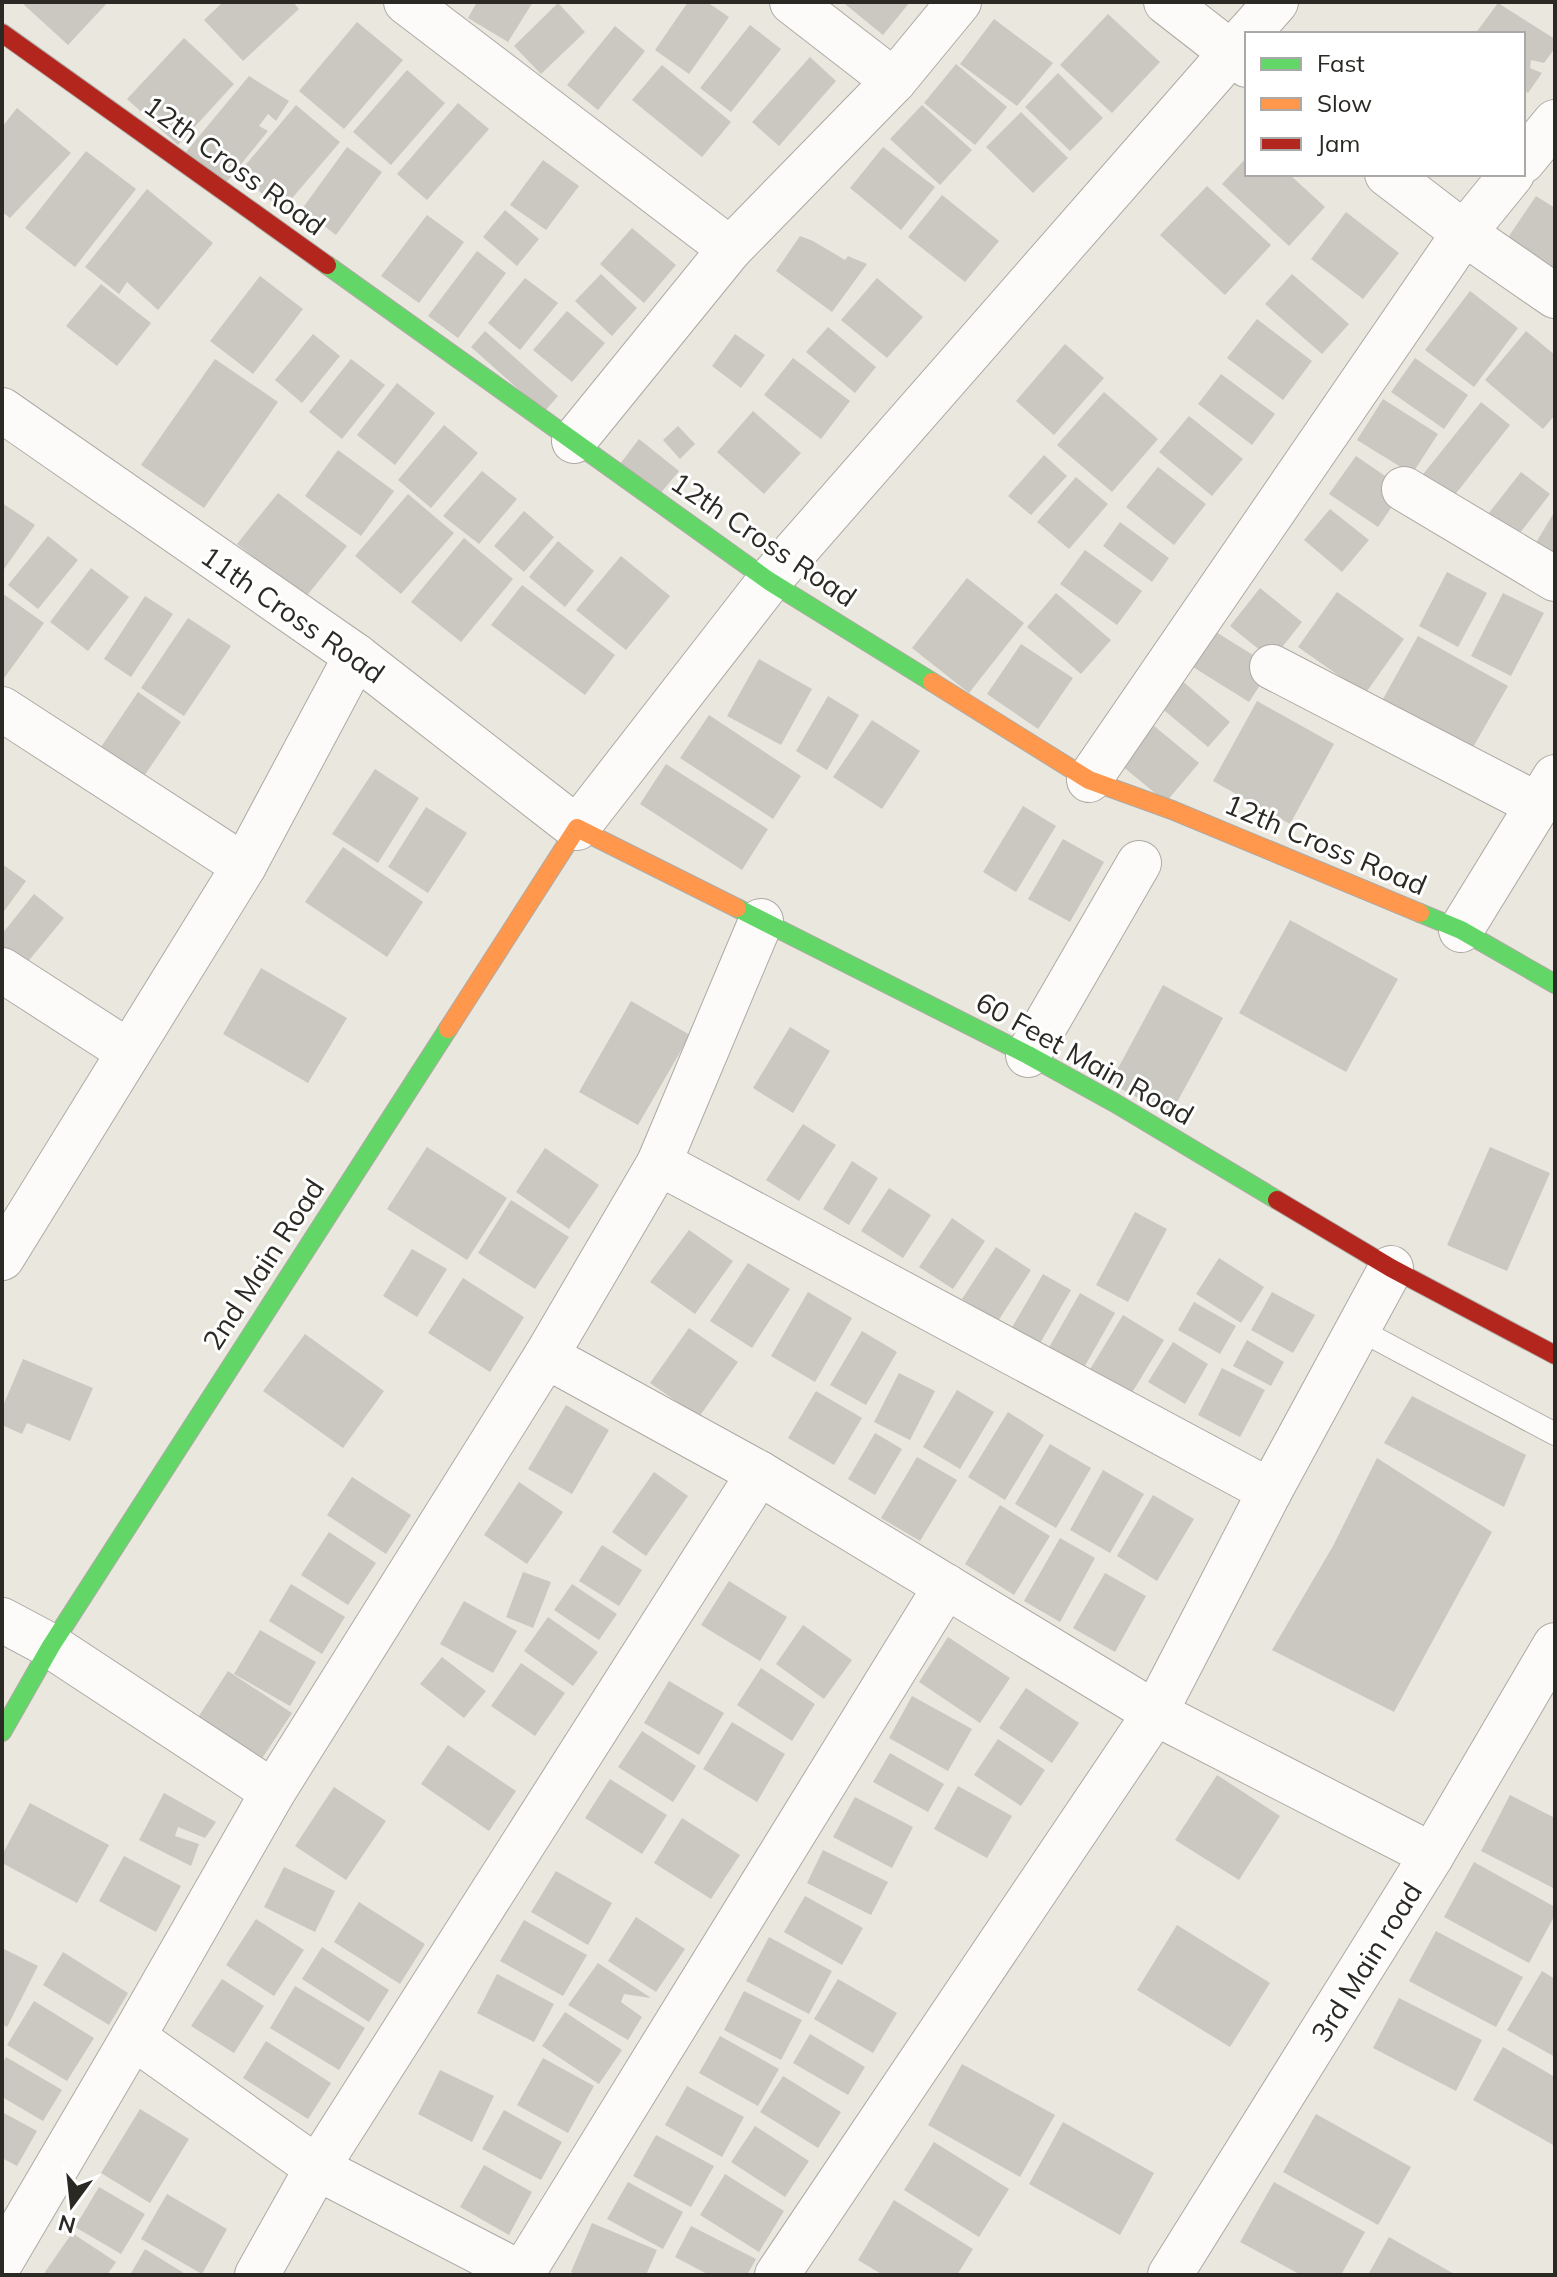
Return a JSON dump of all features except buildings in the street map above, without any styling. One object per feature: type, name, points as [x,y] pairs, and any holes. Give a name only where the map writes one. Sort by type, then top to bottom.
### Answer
[{"type":"street","points":[[406,2],[730,249]]},
{"type":"street","points":[[792,2],[894,81]]},
{"type":"street","points":[[574,441],[730,249],[894,81],[959,2]]},
{"type":"street","points":[[577,828],[769,581],[1243,47],[1166,2]]},
{"type":"street","points":[[1254,32],[1276,2]]},
{"type":"street","name":"12th Cross Road","points":[[2,33],[769,581],[1089,780],[1172,810],[1461,930],[1555,984]]},
{"type":"street","points":[[1525,159],[1555,122]]},
{"type":"street","points":[[1390,176],[1464,233],[1555,296]]},
{"type":"street","points":[[1089,780],[1464,233],[1510,176]]},
{"type":"street","name":"11th Cross Road","points":[[2,410],[356,656],[577,828]]},
{"type":"street","points":[[1404,489],[1555,579]]},
{"type":"street","points":[[2,1258],[244,866],[356,656]]},
{"type":"street","points":[[1272,667],[1546,791],[1461,930]]},
{"type":"street","points":[[2,709],[244,866]]},
{"type":"street","name":"60 Feet Main Road","points":[[577,828],[1028,1055],[1115,1103],[1391,1268],[1555,1355]]},
{"type":"street","name":"2nd Main Road","points":[[2,1732],[51,1646],[577,828]]},
{"type":"street","points":[[1028,1055],[1139,863]]},
{"type":"street","points":[[2,2260],[273,1792],[546,1356],[659,1163],[761,921]]},
{"type":"street","points":[[2,970],[129,1052]]},
{"type":"street","points":[[659,1163],[1270,1491]]},
{"type":"street","points":[[777,2275],[1155,1713],[1270,1491],[1391,1268]]},
{"type":"street","points":[[546,1356],[759,1473],[1155,1713],[1432,1855]]},
{"type":"street","points":[[257,2275],[317,2168],[759,1473]]},
{"type":"street","points":[[133,2037],[317,2168],[523,2275],[946,1586]]},
{"type":"street","points":[[2,1620],[51,1646],[273,1792]]},
{"type":"street","name":"3rd Main road","points":[[1170,2275],[1432,1855],[1555,1645]]},
{"type":"lane","points":[[1358,1329],[1555,1434]]},
{"type":"traffic: fast","points":[[327,265],[769,581],[932,682]]},
{"type":"traffic: fast","points":[[737,908],[1028,1055],[1277,1200]]},
{"type":"traffic: fast","points":[[1420,913],[1461,930],[1555,984]]},
{"type":"traffic: fast","points":[[2,1732],[51,1646],[448,1029]]},
{"type":"traffic: slow","points":[[932,682],[1089,780],[1172,810],[1420,913]]},
{"type":"traffic: slow","points":[[448,1029],[577,828],[737,908]]},
{"type":"traffic: jam","points":[[2,33],[327,265]]},
{"type":"traffic: jam","points":[[1277,1200],[1391,1268],[1555,1355]]}]
